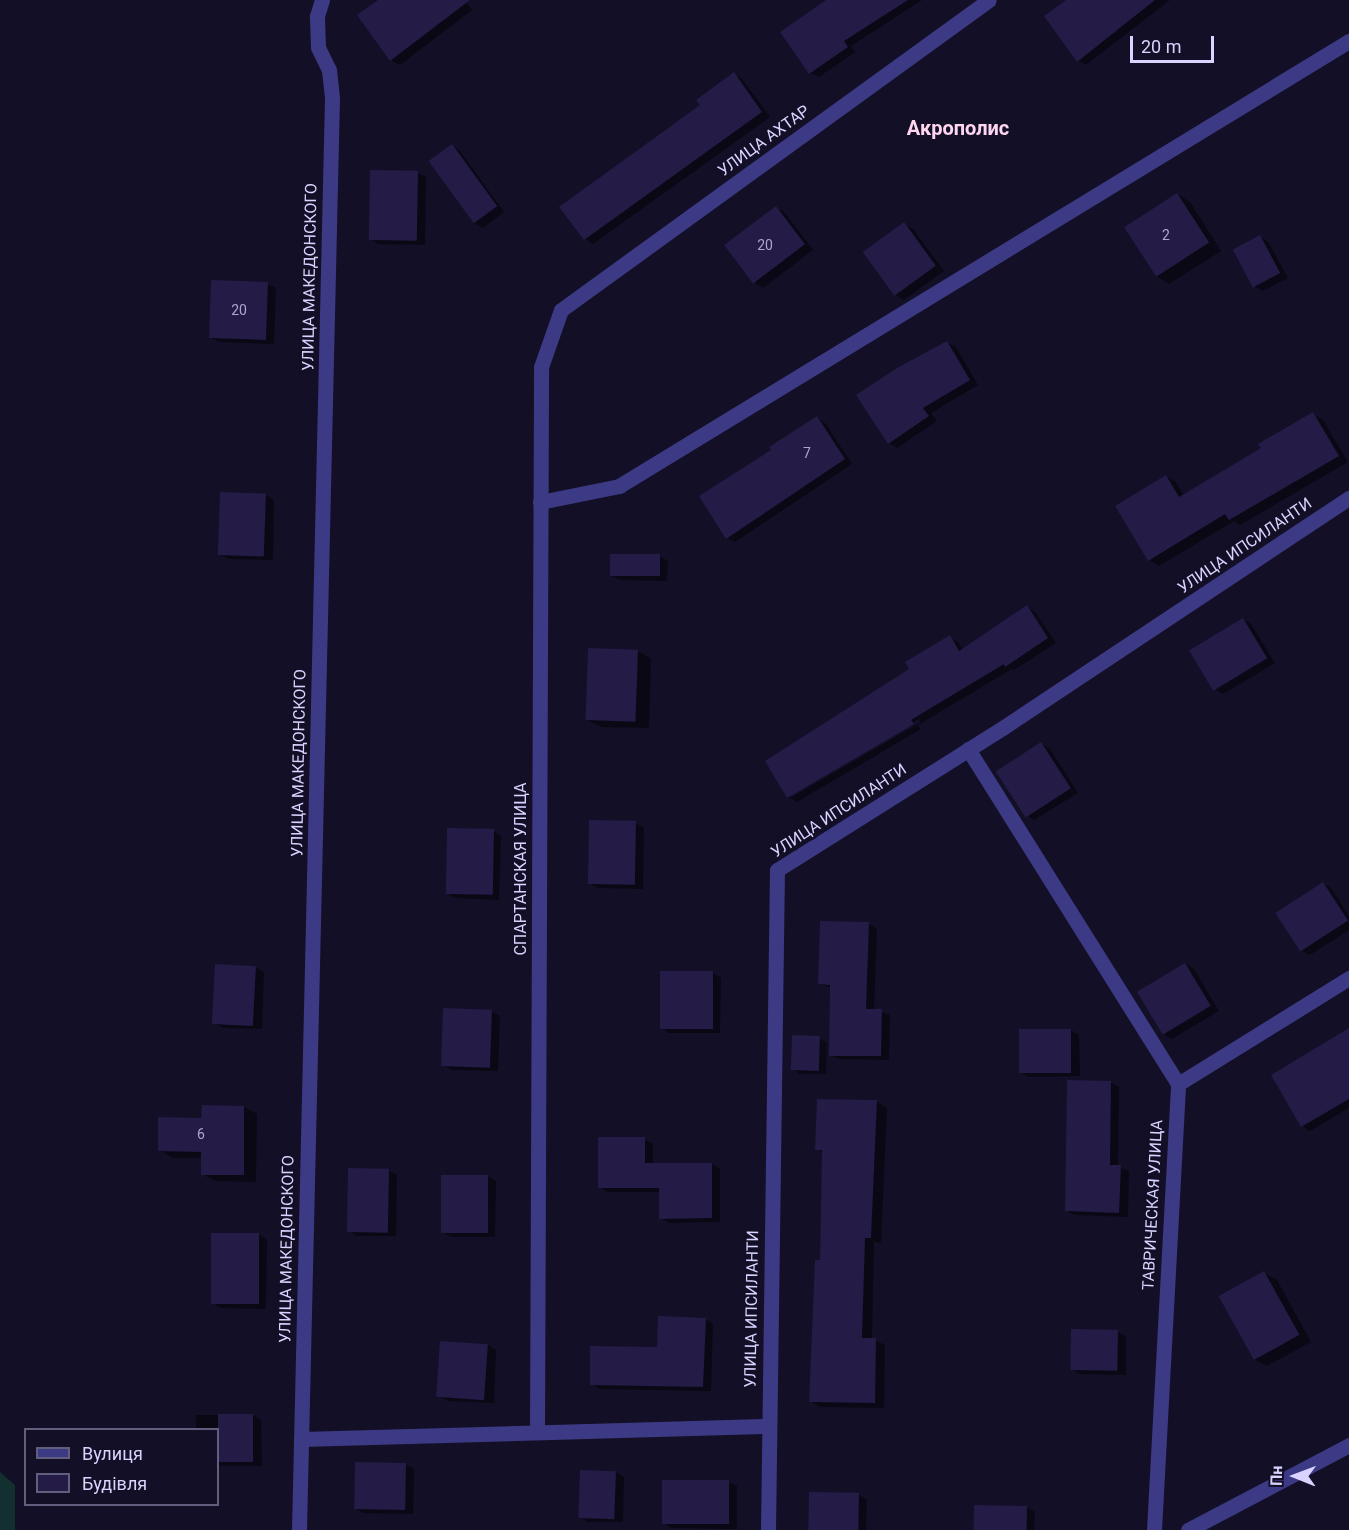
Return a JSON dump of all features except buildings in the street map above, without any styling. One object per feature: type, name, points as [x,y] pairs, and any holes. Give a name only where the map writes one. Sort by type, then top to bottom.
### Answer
[{"type":"street","name":"УЛИЦА МАКЕДОНСКОГО","points":[[299,1530],[332,98],[329,70],[318,47],[316,16],[322,0]]},
{"type":"street","name":"УЛИЦА АХТАР","points":[[561,310],[989,0]]},
{"type":"street","points":[[540,502],[619,486],[1349,41]]},
{"type":"street","name":"СПАРТАНСКАЯ УЛИЦА","points":[[537,1432],[541,367],[561,310]]},
{"type":"street","name":"УЛИЦА ИПСИЛАНТИ","points":[[768,1530],[777,870],[968,749],[1349,498]]},
{"type":"street","points":[[968,749],[1178,1084],[1349,978]]},
{"type":"street","name":"ТАВРИЧЕСКАЯ УЛИЦА","points":[[1154,1530],[1178,1084]]},
{"type":"street","points":[[301,1439],[768,1426]]},
{"type":"street","points":[[1188,1530],[1349,1444]]},
{"type":"green space","points":[[0,1472],[15,1485],[15,1530],[0,1530]]},
{"type":"district","name":"Акрополис","points":[[958,128]]}]
